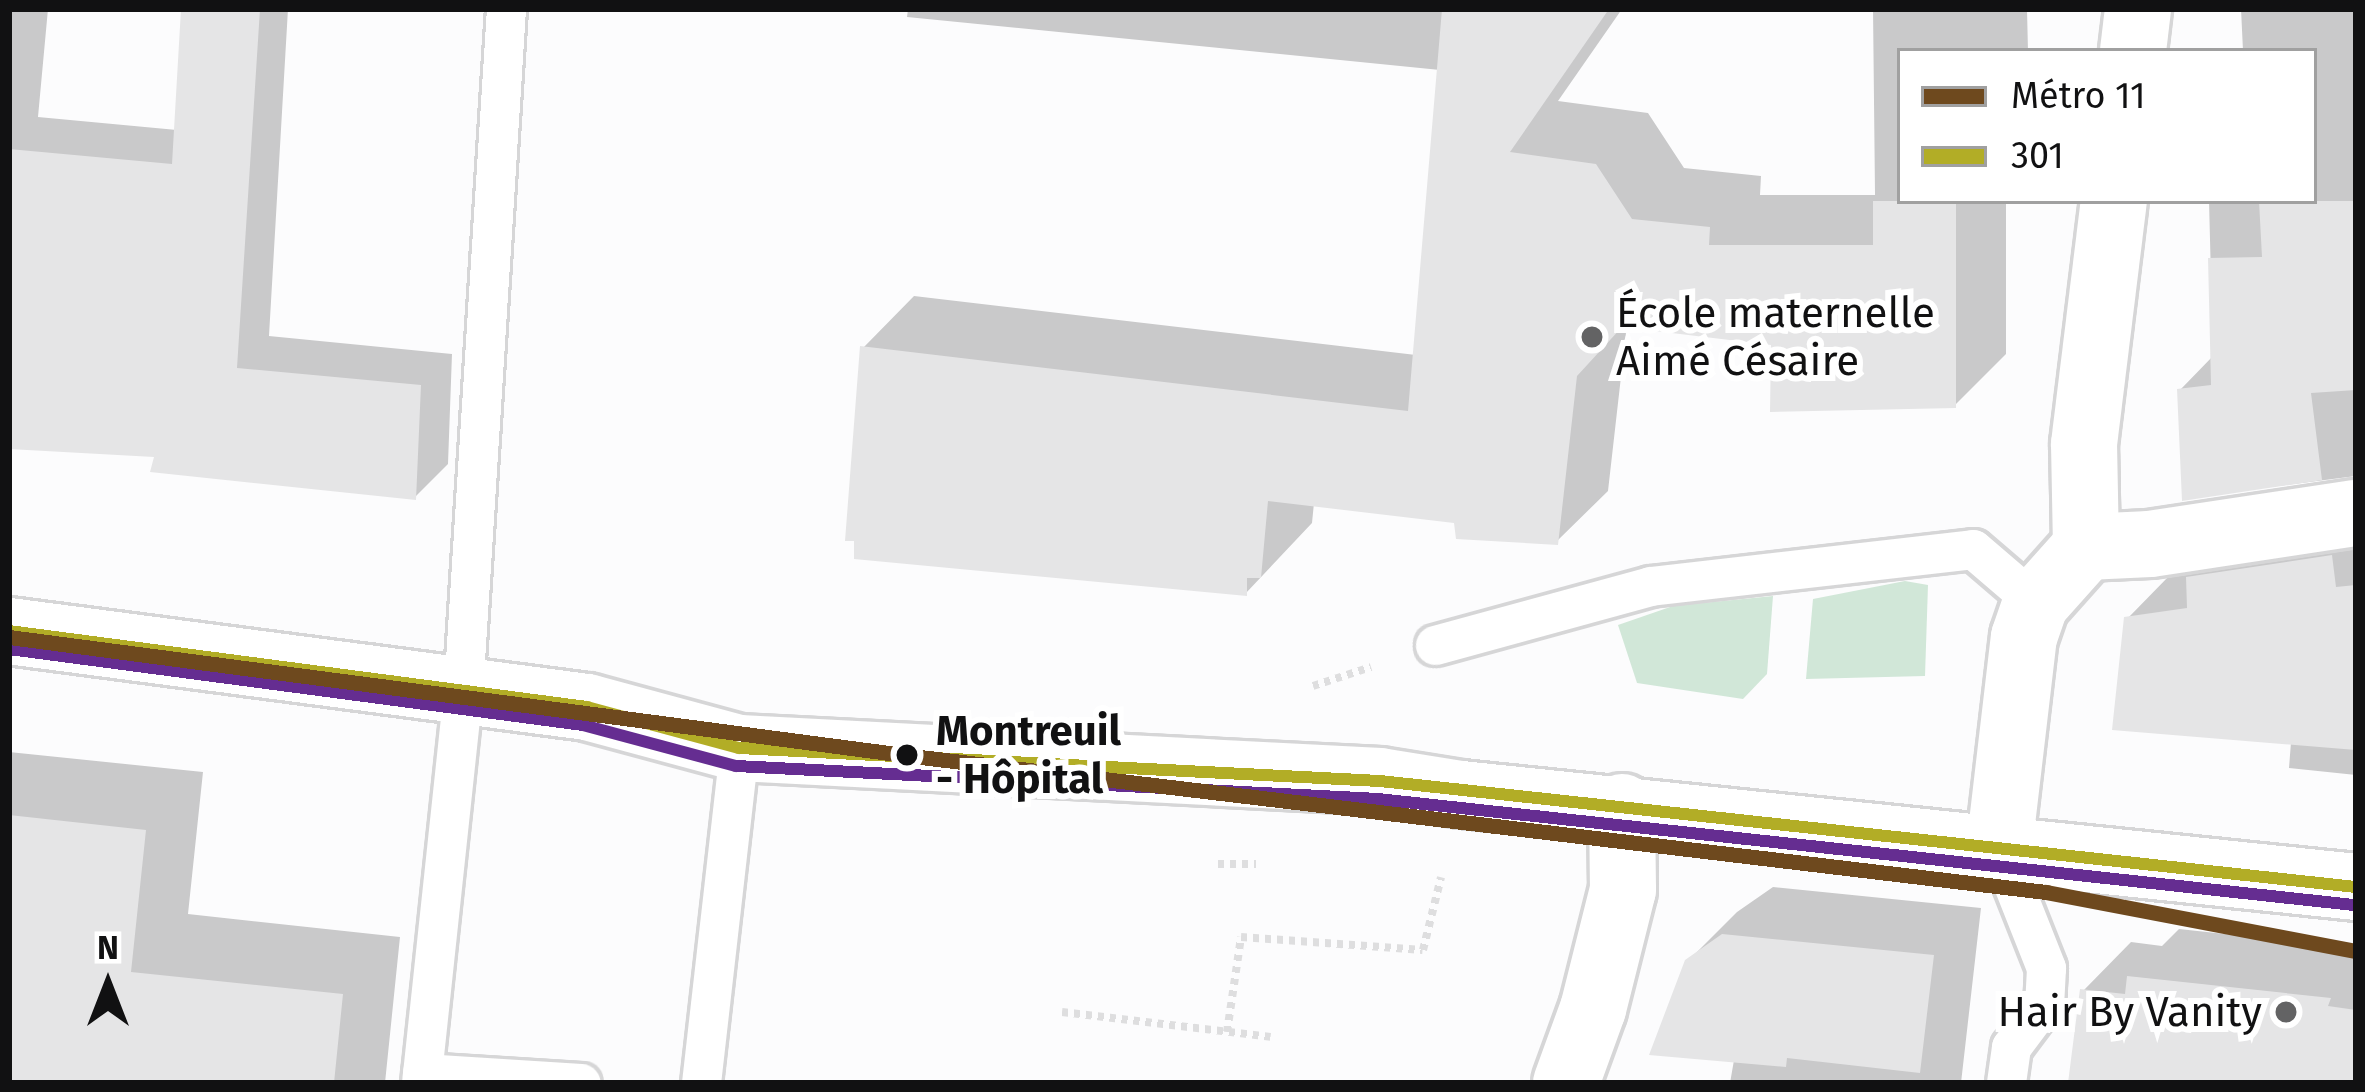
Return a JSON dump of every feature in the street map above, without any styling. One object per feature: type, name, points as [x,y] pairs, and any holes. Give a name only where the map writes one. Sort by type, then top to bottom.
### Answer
[{"type":"main road","points":[[2133,48],[2138,9]]},
{"type":"main road","points":[[1999,849],[2024,637],[2036,603],[2086,547],[2084,444],[2114,204]]},
{"type":"main road","points":[[2086,547],[2150,544],[2356,513]]},
{"type":"main road","points":[[9,631],[587,707],[739,748],[1380,781],[1461,794],[1622,807],[2356,887]]},
{"type":"main road","points":[[1566,1083],[1593,1009],[1623,890],[1622,807]]},
{"type":"lane","points":[[506,9],[463,692],[421,1078],[581,1083]]},
{"type":"lane","points":[[1435,645],[1650,586],[1973,549],[2036,603]]},
{"type":"lane","points":[[701,1083],[739,748]]},
{"type":"lane","points":[[1999,849],[2046,968],[2044,1003],[2011,1047],[2006,1083]]},
{"type":"path","points":[[1227,1032],[1241,937],[1423,950],[1461,794]]},
{"type":"path","points":[[1062,1012],[1271,1037]]},
{"type":"green space","points":[[1905,581],[1928,585],[1925,676],[1806,679],[1813,599]]},
{"type":"green space","points":[[1773,596],[1767,674],[1743,699],[1637,683],[1618,625],[1673,606]]},
{"type":"building","points":[[181,9],[260,9],[237,368],[421,385],[416,500],[150,472],[154,457],[9,449],[9,149],[172,164]]},
{"type":"building","points":[[1442,9],[1609,9],[1510,152],[1596,164],[1632,219],[1710,227],[1709,245],[1873,245],[1873,201],[1956,204],[1956,408],[1770,412],[1771,345],[1622,327],[1577,376],[1558,545],[1456,539],[1454,523],[1268,501],[1261,578],[1247,578],[1247,596],[854,559],[854,541],[845,541],[860,346],[1408,411]]},
{"type":"building","points":[[2356,201],[2356,390],[2311,393],[2322,480],[2182,501],[2177,389],[2211,385],[2208,258],[2262,257],[2259,204]]},
{"type":"building","points":[[2332,555],[2336,587],[2356,585],[2356,750],[2112,730],[2124,617],[2187,608],[2186,577]]},
{"type":"building","points":[[9,815],[146,830],[131,972],[343,994],[334,1083],[9,1083]]},
{"type":"building","points":[[1722,934],[1934,955],[1920,1073],[1787,1058],[1786,1067],[1649,1055],[1685,960]]},
{"type":"building","points":[[2127,976],[2331,998],[2328,1006],[2356,1010],[2356,1083],[2068,1083],[2080,989],[2125,994]]},
{"type":"metro line","name":"11","points":[[9,637],[912,756],[2046,892],[2356,951]]},
{"type":"transit line","name":"301","points":[[9,631],[587,707],[739,748],[1380,781],[2356,887]]},
{"type":"transit line","points":[[9,649],[583,725],[736,766],[1378,799],[2354,905]]},
{"type":"place","name":"École maternelle Aimé Césaire","points":[[1592,337]]},
{"type":"place","name":"Montreuil - Hôpital","points":[[907,755]]},
{"type":"place","name":"Hair By Vanity","points":[[2286,1012]]}]
